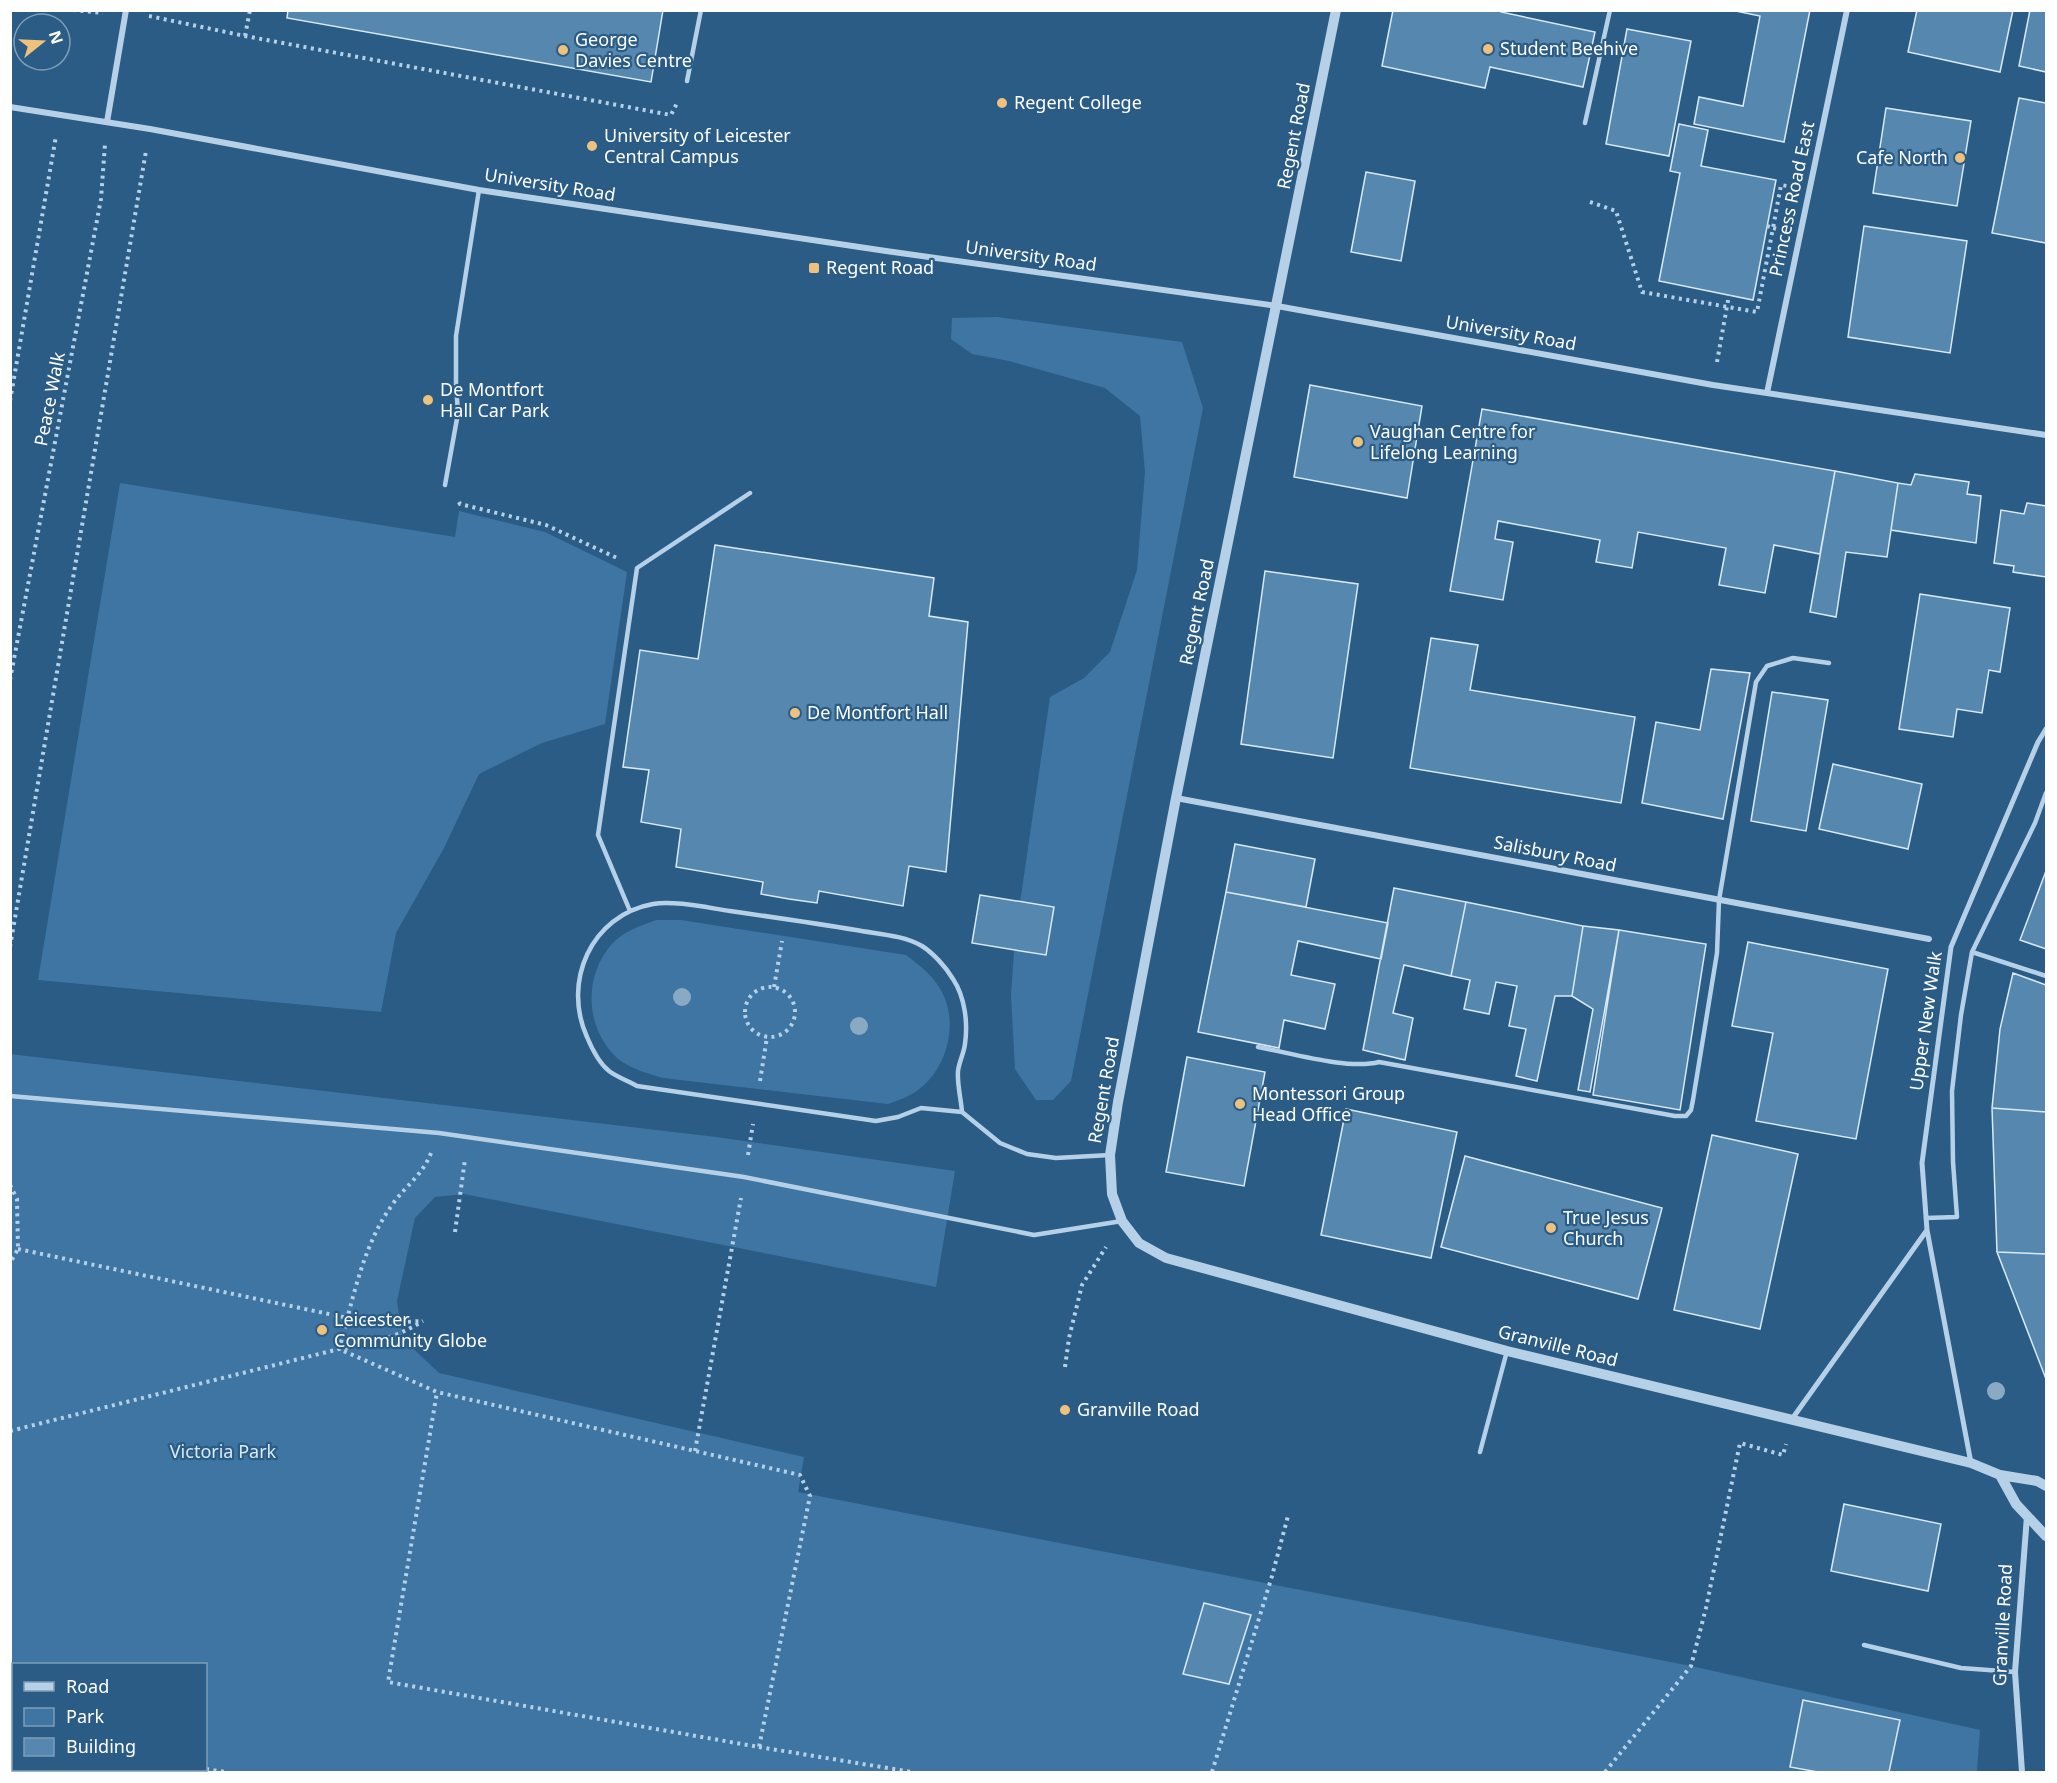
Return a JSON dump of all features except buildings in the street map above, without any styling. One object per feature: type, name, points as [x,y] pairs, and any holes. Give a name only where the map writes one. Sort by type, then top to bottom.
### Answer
[{"type":"street","points":[[107,122],[126,10]]},
{"type":"street","name":"Regent Road","points":[[1122,1221],[1112,1194],[1110,1155],[1118,1102],[1176,798],[1336,10]]},
{"type":"street","name":"Princess Road East","points":[[1767,393],[1847,10]]},
{"type":"street","name":"University Road","points":[[10,107],[150,129],[479,190],[886,251],[1277,306],[1713,385],[2046,435]]},
{"type":"street","name":"Upper New Walk","points":[[1971,1463],[1927,1230],[1922,1162],[1951,946],[2038,742],[2046,729]]},
{"type":"street","name":"Salisbury Road","points":[[1176,798],[1929,939]]},
{"type":"street","name":"Granville Road","points":[[1122,1221],[1138,1243],[1166,1258],[1507,1352],[1971,1463],[2000,1475],[2037,1481],[2046,1486]]},
{"type":"street","points":[[1792,1419],[1927,1230]]},
{"type":"street","points":[[2000,1475],[2016,1504],[2046,1536]]},
{"type":"street","name":"Granville Road","points":[[2022,1773],[2015,1672],[2027,1516]]},
{"type":"lane","points":[[687,81],[701,10]]},
{"type":"lane","points":[[1586,123],[1610,10]]},
{"type":"lane","points":[[445,484],[459,413],[456,384],[456,336],[479,190]]},
{"type":"lane","points":[[630,911],[598,835],[637,568],[750,493]]},
{"type":"lane","points":[[1258,1047],[1351,1064],[1367,1065],[1378,1062],[1675,1116],[1686,1116],[1691,1110],[1693,1100],[1717,953],[1719,900],[1756,682],[1767,666],[1792,658],[1829,663]]},
{"type":"lane","points":[[1926,1218],[1957,1216],[1953,1162],[1952,1091],[1961,1015],[1972,952],[2035,823],[2046,794]]},
{"type":"lane","points":[[962,1112],[958,1072],[965,1044],[966,1020],[962,998],[953,978],[938,960],[921,946],[899,938],[685,905],[654,903],[630,911],[610,924],[598,935],[586,957],[578,980],[577,1004],[581,1023],[592,1050],[608,1070],[637,1086],[876,1121],[898,1117],[921,1108],[962,1112],[1000,1143],[1027,1154],[1056,1158],[1110,1155]]},
{"type":"lane","points":[[1972,952],[2046,976]]},
{"type":"lane","points":[[10,1096],[439,1133],[744,1177],[1034,1235],[1122,1221]]},
{"type":"lane","points":[[1480,1452],[1507,1352]]},
{"type":"lane","points":[[1864,1645],[1961,1668],[2015,1672]]},
{"type":"path","points":[[73,10],[106,13]]},
{"type":"path","points":[[245,36],[250,10]]},
{"type":"path","points":[[148,16],[671,115],[687,81]]},
{"type":"path","points":[[10,401],[59,114]]},
{"type":"path","name":"Peace Walk","points":[[10,680],[101,199],[107,122]]},
{"type":"path","points":[[10,947],[150,129]]},
{"type":"path","points":[[1590,202],[1616,211],[1642,292],[1757,312],[1781,185],[1788,186]]},
{"type":"path","points":[[1767,226],[1780,229]]},
{"type":"path","points":[[1713,385],[1729,295]]},
{"type":"path","points":[[445,484],[460,504],[546,525],[637,568]]},
{"type":"path","points":[[774,987],[781,948]]},
{"type":"path","points":[[767,987],[774,987],[782,990],[793,1001],[795,1016],[788,1030],[775,1037],[767,1037],[752,1030],[748,1024],[745,1008],[747,1000],[753,994],[767,987]]},
{"type":"path","points":[[759,1084],[767,1037]]},
{"type":"path","points":[[339,1349],[367,1249],[392,1204],[425,1168],[439,1133]]},
{"type":"path","points":[[695,1451],[734,1247],[751,1134]]},
{"type":"path","points":[[455,1232],[468,1137]]},
{"type":"path","points":[[10,1185],[17,1199],[18,1249],[10,1263]]},
{"type":"path","points":[[1065,1367],[1069,1338],[1082,1285],[1122,1221]]},
{"type":"path","points":[[10,1431],[339,1349],[380,1342],[401,1334],[423,1321],[380,1323],[348,1318],[18,1249]]},
{"type":"path","points":[[339,1349],[437,1392],[800,1475],[810,1496],[759,1747]]},
{"type":"path","points":[[437,1392],[388,1682],[912,1773]]},
{"type":"path","points":[[1605,1773],[1690,1666],[1706,1608],[1740,1443],[1783,1455],[1792,1419]]},
{"type":"path","points":[[1212,1773],[1272,1576],[1287,1516]]},
{"type":"path","points":[[207,1769],[225,1773]]},
{"type":"green space","points":[[997,317],[1182,342],[1203,408],[1071,1081],[1053,1100],[1036,1100],[1015,1069],[1011,995],[1015,937],[1050,697],[1084,678],[1110,652],[1137,570],[1145,472],[1140,416],[1105,388],[1009,361],[972,354],[951,339],[952,318]]},
{"type":"green space","points":[[120,483],[455,537],[459,511],[545,532],[627,572],[605,724],[542,743],[479,774],[444,848],[396,933],[381,1012],[38,980]]},
{"type":"green space","points":[[656,920],[681,920],[906,955],[932,978],[946,1001],[949,1032],[947,1047],[941,1062],[923,1086],[888,1104],[663,1078],[627,1065],[606,1046],[599,1032],[594,1017],[592,986],[596,971],[612,944],[627,932]]},
{"type":"green space","name":"Victoria Park","points":[[10,1054],[716,1137],[955,1171],[936,1287],[464,1194],[435,1197],[415,1218],[397,1301],[403,1339],[439,1373],[804,1457],[798,1492],[1691,1666],[1980,1730],[1977,1770],[1981,1772],[11,1772]]},
{"type":"place","name":"Student Beehive","points":[[1488,49]]},
{"type":"place","name":"George Davies Centre","points":[[563,50]]},
{"type":"place","name":"Regent College","points":[[1002,103]]},
{"type":"place","name":"University of Leicester Central Campus","points":[[592,146]]},
{"type":"place","name":"Cafe North","points":[[1960,158]]},
{"type":"place","name":"Regent Road","points":[[814,268]]},
{"type":"place","name":"De Montfort Hall Car Park","points":[[428,400]]},
{"type":"place","name":"Vaughan Centre for Lifelong Learning","points":[[1358,442]]},
{"type":"place","name":"De Montfort Hall","points":[[795,713]]},
{"type":"place","name":"Montessori Group Head Office","points":[[1240,1104]]},
{"type":"place","name":"True Jesus Church","points":[[1551,1228]]},
{"type":"place","name":"Leicester Community Globe","points":[[322,1330]]},
{"type":"place","name":"Granville Road","points":[[1065,1410]]}]
